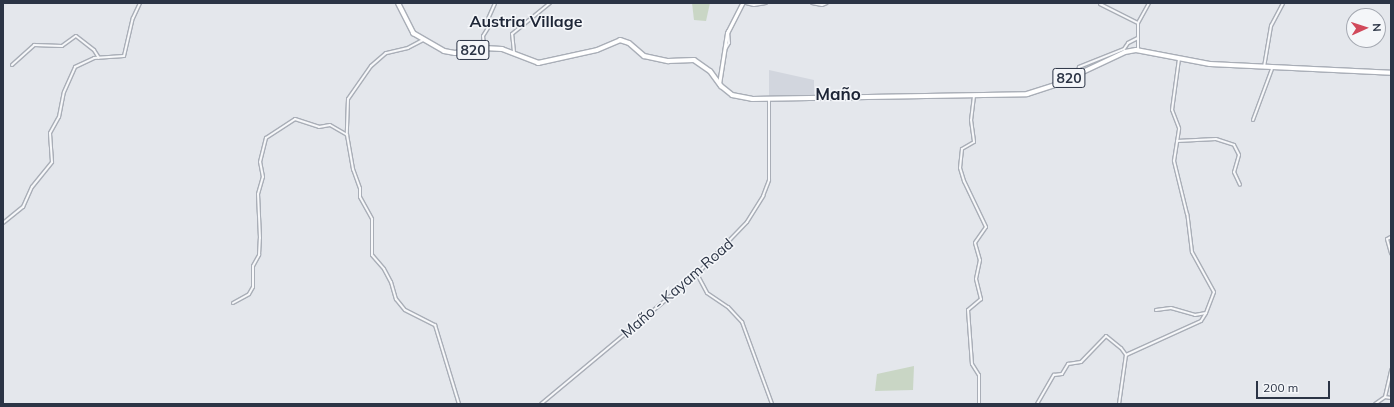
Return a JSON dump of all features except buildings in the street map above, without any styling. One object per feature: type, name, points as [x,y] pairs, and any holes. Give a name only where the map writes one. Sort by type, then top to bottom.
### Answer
[{"type":"highway","name":"820","points":[[398,3],[406,23],[413,33],[444,51],[455,53],[484,48],[502,49],[542,62],[597,50],[620,40],[629,43],[649,58],[668,61],[694,60],[710,71],[719,84],[732,95],[742,98],[974,96],[1027,94],[1077,74],[1125,52],[1138,50],[1210,64],[1272,69],[1391,73]]},
{"type":"street","points":[[3,223],[23,207],[32,187],[52,162],[50,133],[59,117],[69,77],[79,64],[99,58],[124,56],[133,18],[140,3]]},
{"type":"street","points":[[484,48],[484,36],[490,25],[488,19],[495,3]]},
{"type":"street","points":[[514,54],[512,34],[550,3]]},
{"type":"street","points":[[719,84],[723,50],[728,30],[742,3]]},
{"type":"street","points":[[746,3],[754,5],[766,3]]},
{"type":"street","points":[[812,3],[822,5],[827,3]]},
{"type":"street","points":[[1138,50],[1138,23],[1149,3]]},
{"type":"street","points":[[1264,68],[1271,26],[1283,3]]},
{"type":"street","points":[[1100,4],[1138,23]]},
{"type":"street","points":[[12,65],[34,45],[62,46],[76,36],[94,50],[99,58]]},
{"type":"street","points":[[1077,74],[1079,67],[1124,48],[1128,43],[1138,38]]},
{"type":"street","points":[[423,40],[408,48],[386,52],[371,66],[348,99],[347,135],[352,169],[360,188],[360,197],[372,219],[372,255],[392,282],[393,294],[405,310],[434,325],[459,404]]},
{"type":"street","points":[[1126,355],[1201,321],[1206,313],[1214,292],[1192,252],[1187,214],[1174,161],[1179,128],[1172,110],[1179,58]]},
{"type":"street","points":[[1253,120],[1272,69]]},
{"type":"street","points":[[974,96],[971,120],[974,142],[962,149],[960,168],[964,181],[986,227],[975,243],[980,260],[976,275],[981,300],[968,310],[972,364],[979,375],[979,404]]},
{"type":"street","name":"Maño - Kayam Road","points":[[541,404],[697,274],[737,235],[765,190],[769,172],[769,98]]},
{"type":"street","points":[[234,303],[249,294],[252,287],[253,266],[258,255],[260,238],[258,194],[263,177],[260,162],[266,138],[295,119],[319,127],[330,125],[347,135]]},
{"type":"street","points":[[1177,141],[1216,139],[1234,145],[1239,155],[1234,172],[1240,185]]},
{"type":"street","points":[[1391,237],[1387,239],[1391,253]]},
{"type":"street","points":[[697,274],[707,292],[728,307],[742,322],[772,404]]},
{"type":"street","points":[[1156,310],[1172,308],[1195,315],[1206,313]]},
{"type":"street","points":[[1037,404],[1054,375],[1062,374],[1068,364],[1081,362],[1106,336],[1121,348],[1126,355],[1119,404]]},
{"type":"street","points":[[1376,404],[1385,396],[1391,370]]},
{"type":"street","points":[[1385,396],[1391,398]]},
{"type":"shaded area","points":[[769,70],[814,80],[814,95],[769,96]]},
{"type":"green space","points":[[692,3],[710,3],[706,21],[694,20]]},
{"type":"green space","points":[[914,366],[913,390],[875,391],[877,374]]},
{"type":"district","name":"Austria Village","points":[[526,21]]},
{"type":"district","name":"Maño","points":[[838,94]]}]
